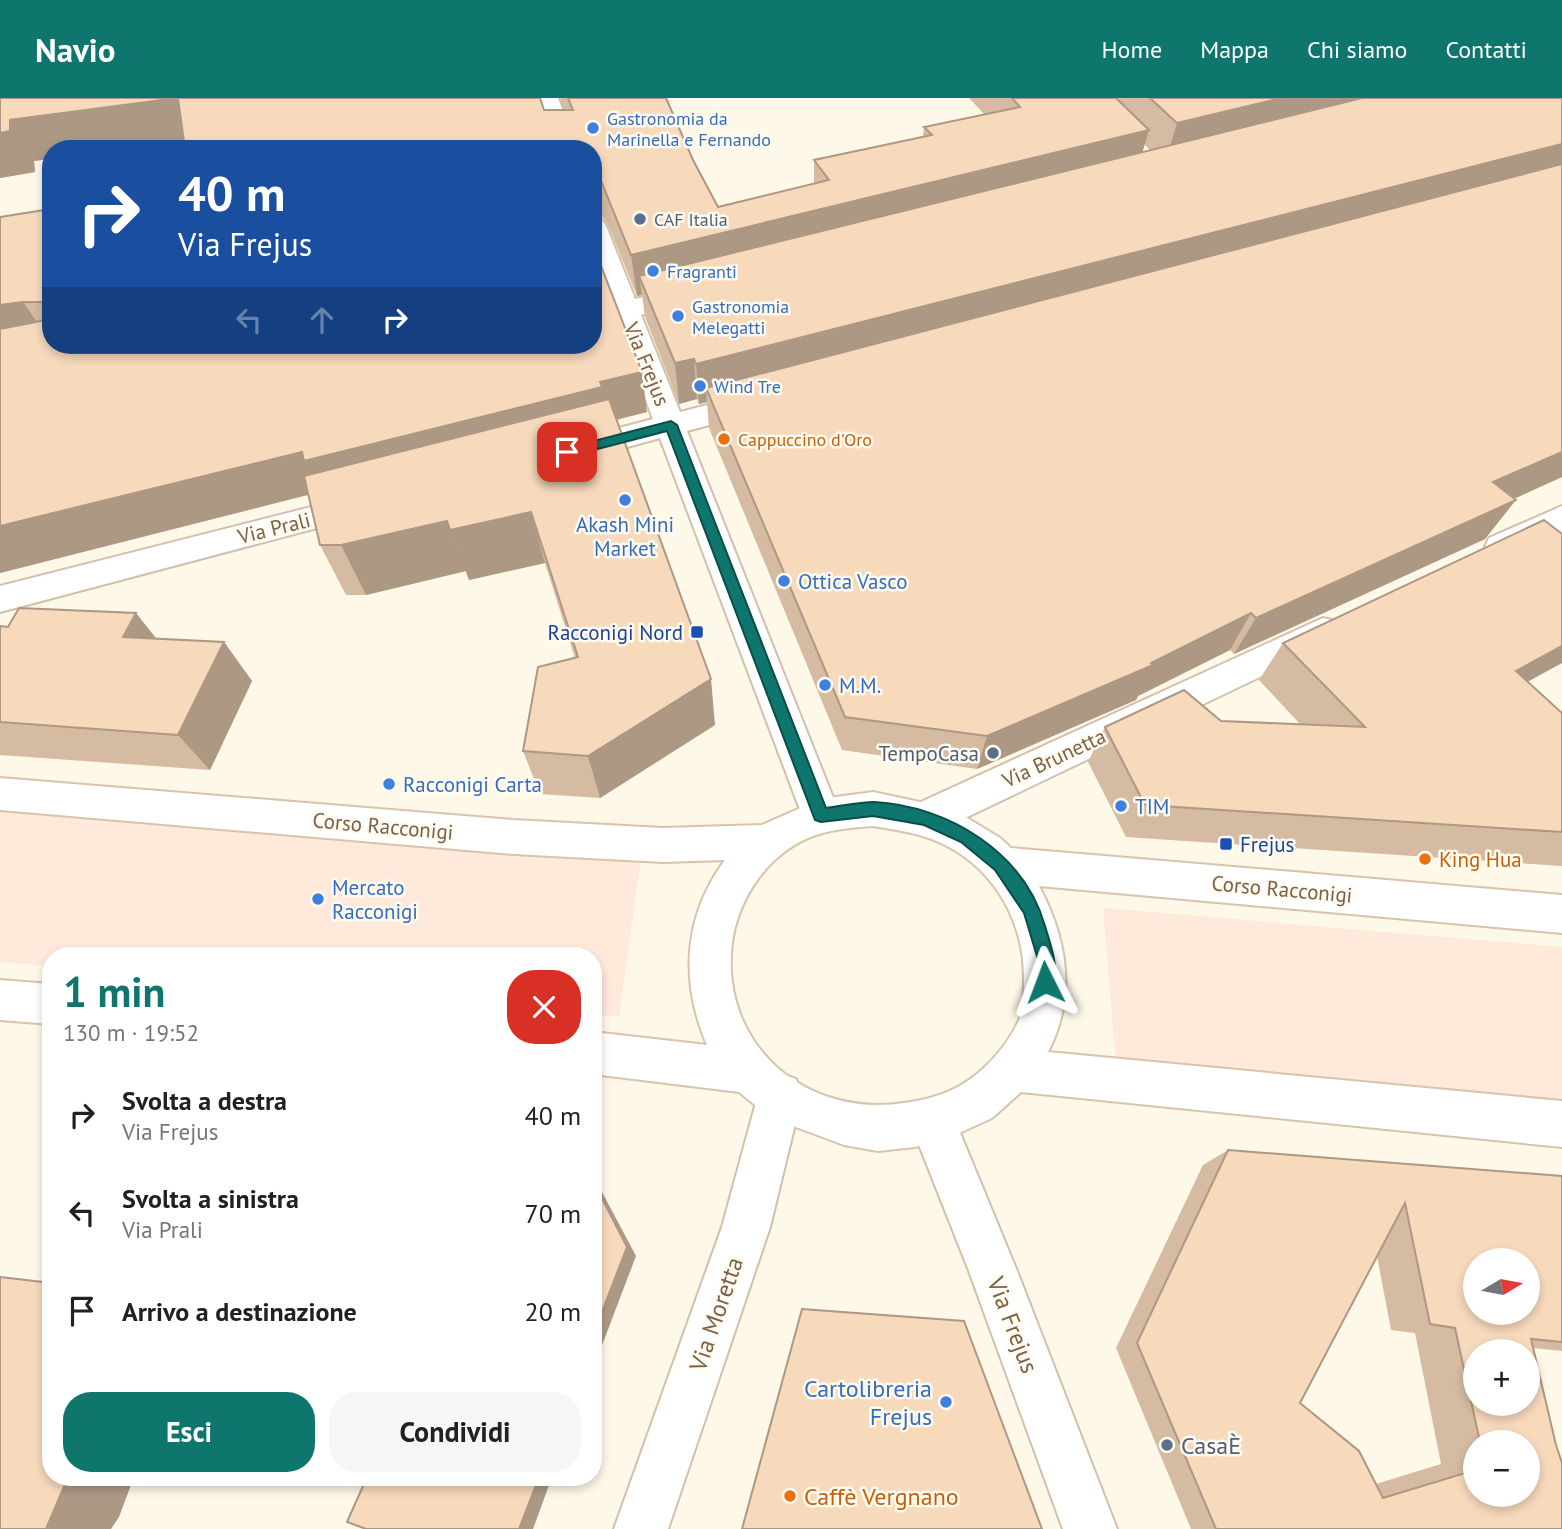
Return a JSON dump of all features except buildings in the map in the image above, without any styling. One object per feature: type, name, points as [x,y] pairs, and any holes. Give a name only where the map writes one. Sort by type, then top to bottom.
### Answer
[{"type":"street","points":[[546,98],[562,140]]},
{"type":"street","name":"Via Frejus","points":[[602,256],[671,425],[821,815]]},
{"type":"street","points":[[625,310],[713,288]]},
{"type":"street","points":[[540,459],[781,396]]},
{"type":"street","name":"Via Prali","points":[[0,598],[391,498]]},
{"type":"street","points":[[1474,560],[1562,518]]},
{"type":"street","name":"Via Brunetta","points":[[926,818],[1347,620]]},
{"type":"street","name":"Corso Racconigi","points":[[0,794],[514,837],[663,845],[767,842]]},
{"type":"street","points":[[602,1056],[765,1084],[828,1119],[880,1128],[933,1122],[979,1101],[1014,1070],[1041,1019],[1047,963],[1032,910],[1001,865],[967,836],[926,818],[873,809],[821,815],[793,826],[767,842],[735,874],[715,913],[707,958],[714,1005],[729,1041],[765,1084]]},
{"type":"street","name":"Corso Racconigi","points":[[1001,865],[1562,914]]},
{"type":"street","points":[[0,999],[42,1003]]},
{"type":"street","points":[[1014,1070],[1562,1124]]},
{"type":"street","name":"Via Moretta","points":[[641,1529],[746,1227],[766,1143],[765,1084]]},
{"type":"street","name":"Via Frejus","points":[[933,1122],[1090,1529]]},
{"type":"shaded area","name":"Mercato Racconigi","points":[[0,807],[641,859],[619,1017],[602,1015],[602,947],[42,947],[42,965],[0,962]]},
{"type":"shaded area","points":[[1103,908],[1562,947],[1562,1105],[1116,1063]]},
{"type":"place","name":"Gastronomia da Marinella e Fernando","points":[[593,128]]},
{"type":"place","name":"CAF Italia","points":[[640,219]]},
{"type":"place","name":"Fragranti","points":[[653,271]]},
{"type":"place","name":"Gastronomia Melegatti","points":[[678,316]]},
{"type":"place","name":"Wind Tre","points":[[700,386]]},
{"type":"place","name":"Cappuccino d'Oro","points":[[724,439]]},
{"type":"place","name":"Akash Mini Market","points":[[625,500]]},
{"type":"place","name":"Ottica Vasco","points":[[784,581]]},
{"type":"place","name":"Racconigi Nord","points":[[697,632]]},
{"type":"place","name":"M.M.","points":[[825,685]]},
{"type":"place","name":"TempoCasa","points":[[993,753]]},
{"type":"place","name":"Racconigi Carta","points":[[389,784]]},
{"type":"place","name":"TIM","points":[[1121,806]]},
{"type":"place","name":"Frejus","points":[[1226,844]]},
{"type":"place","name":"King Hua","points":[[1425,859]]},
{"type":"place","name":"Mercato Racconigi","points":[[318,899]]},
{"type":"place","name":"Cartolibreria Frejus","points":[[946,1402]]},
{"type":"place","name":"CasaÈ","points":[[1167,1445]]},
{"type":"place","name":"Caffè Vergnano","points":[[790,1496]]},
{"type":"route","points":[[567,452],[671,425],[821,815],[873,809],[926,818],[967,836],[1001,865],[1032,910],[1047,963],[1045,982]]}]
